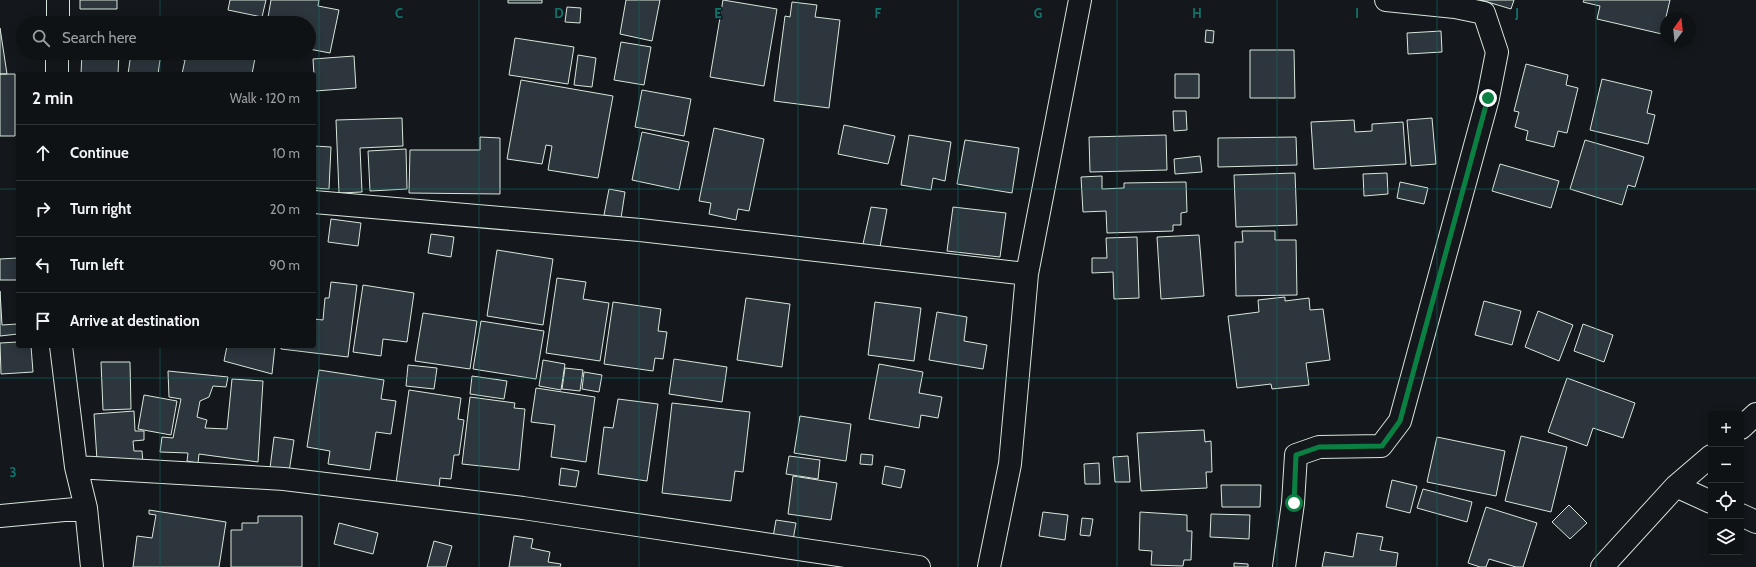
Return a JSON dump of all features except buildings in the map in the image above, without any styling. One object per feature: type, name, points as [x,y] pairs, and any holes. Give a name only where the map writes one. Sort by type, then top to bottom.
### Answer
[{"type":"street","points":[[58,0],[58,16]]},
{"type":"street","points":[[989,567],[1010,464],[1026,274],[1080,0]]},
{"type":"street","points":[[1284,567],[1294,503],[1296,455],[1319,447],[1382,446],[1400,421],[1469,172],[1498,52],[1484,13],[1455,7],[1386,0]]},
{"type":"street","points":[[57,60],[57,72]]},
{"type":"street","points":[[316,202],[640,230],[1026,274]]},
{"type":"street","points":[[61,348],[76,467],[86,508],[92,567]]},
{"type":"street","points":[[1744,425],[1756,414]]},
{"type":"street","points":[[1602,567],[1676,486],[1708,459]]},
{"type":"street","points":[[76,467],[292,480],[523,508],[919,567]]},
{"type":"street","points":[[1676,486],[1708,501]]},
{"type":"street","points":[[0,516],[86,508]]},
{"type":"street","points":[[1744,516],[1756,522]]},
{"type":"route","points":[[1294,503],[1296,455],[1319,447],[1382,446],[1400,421],[1488,98]]}]
